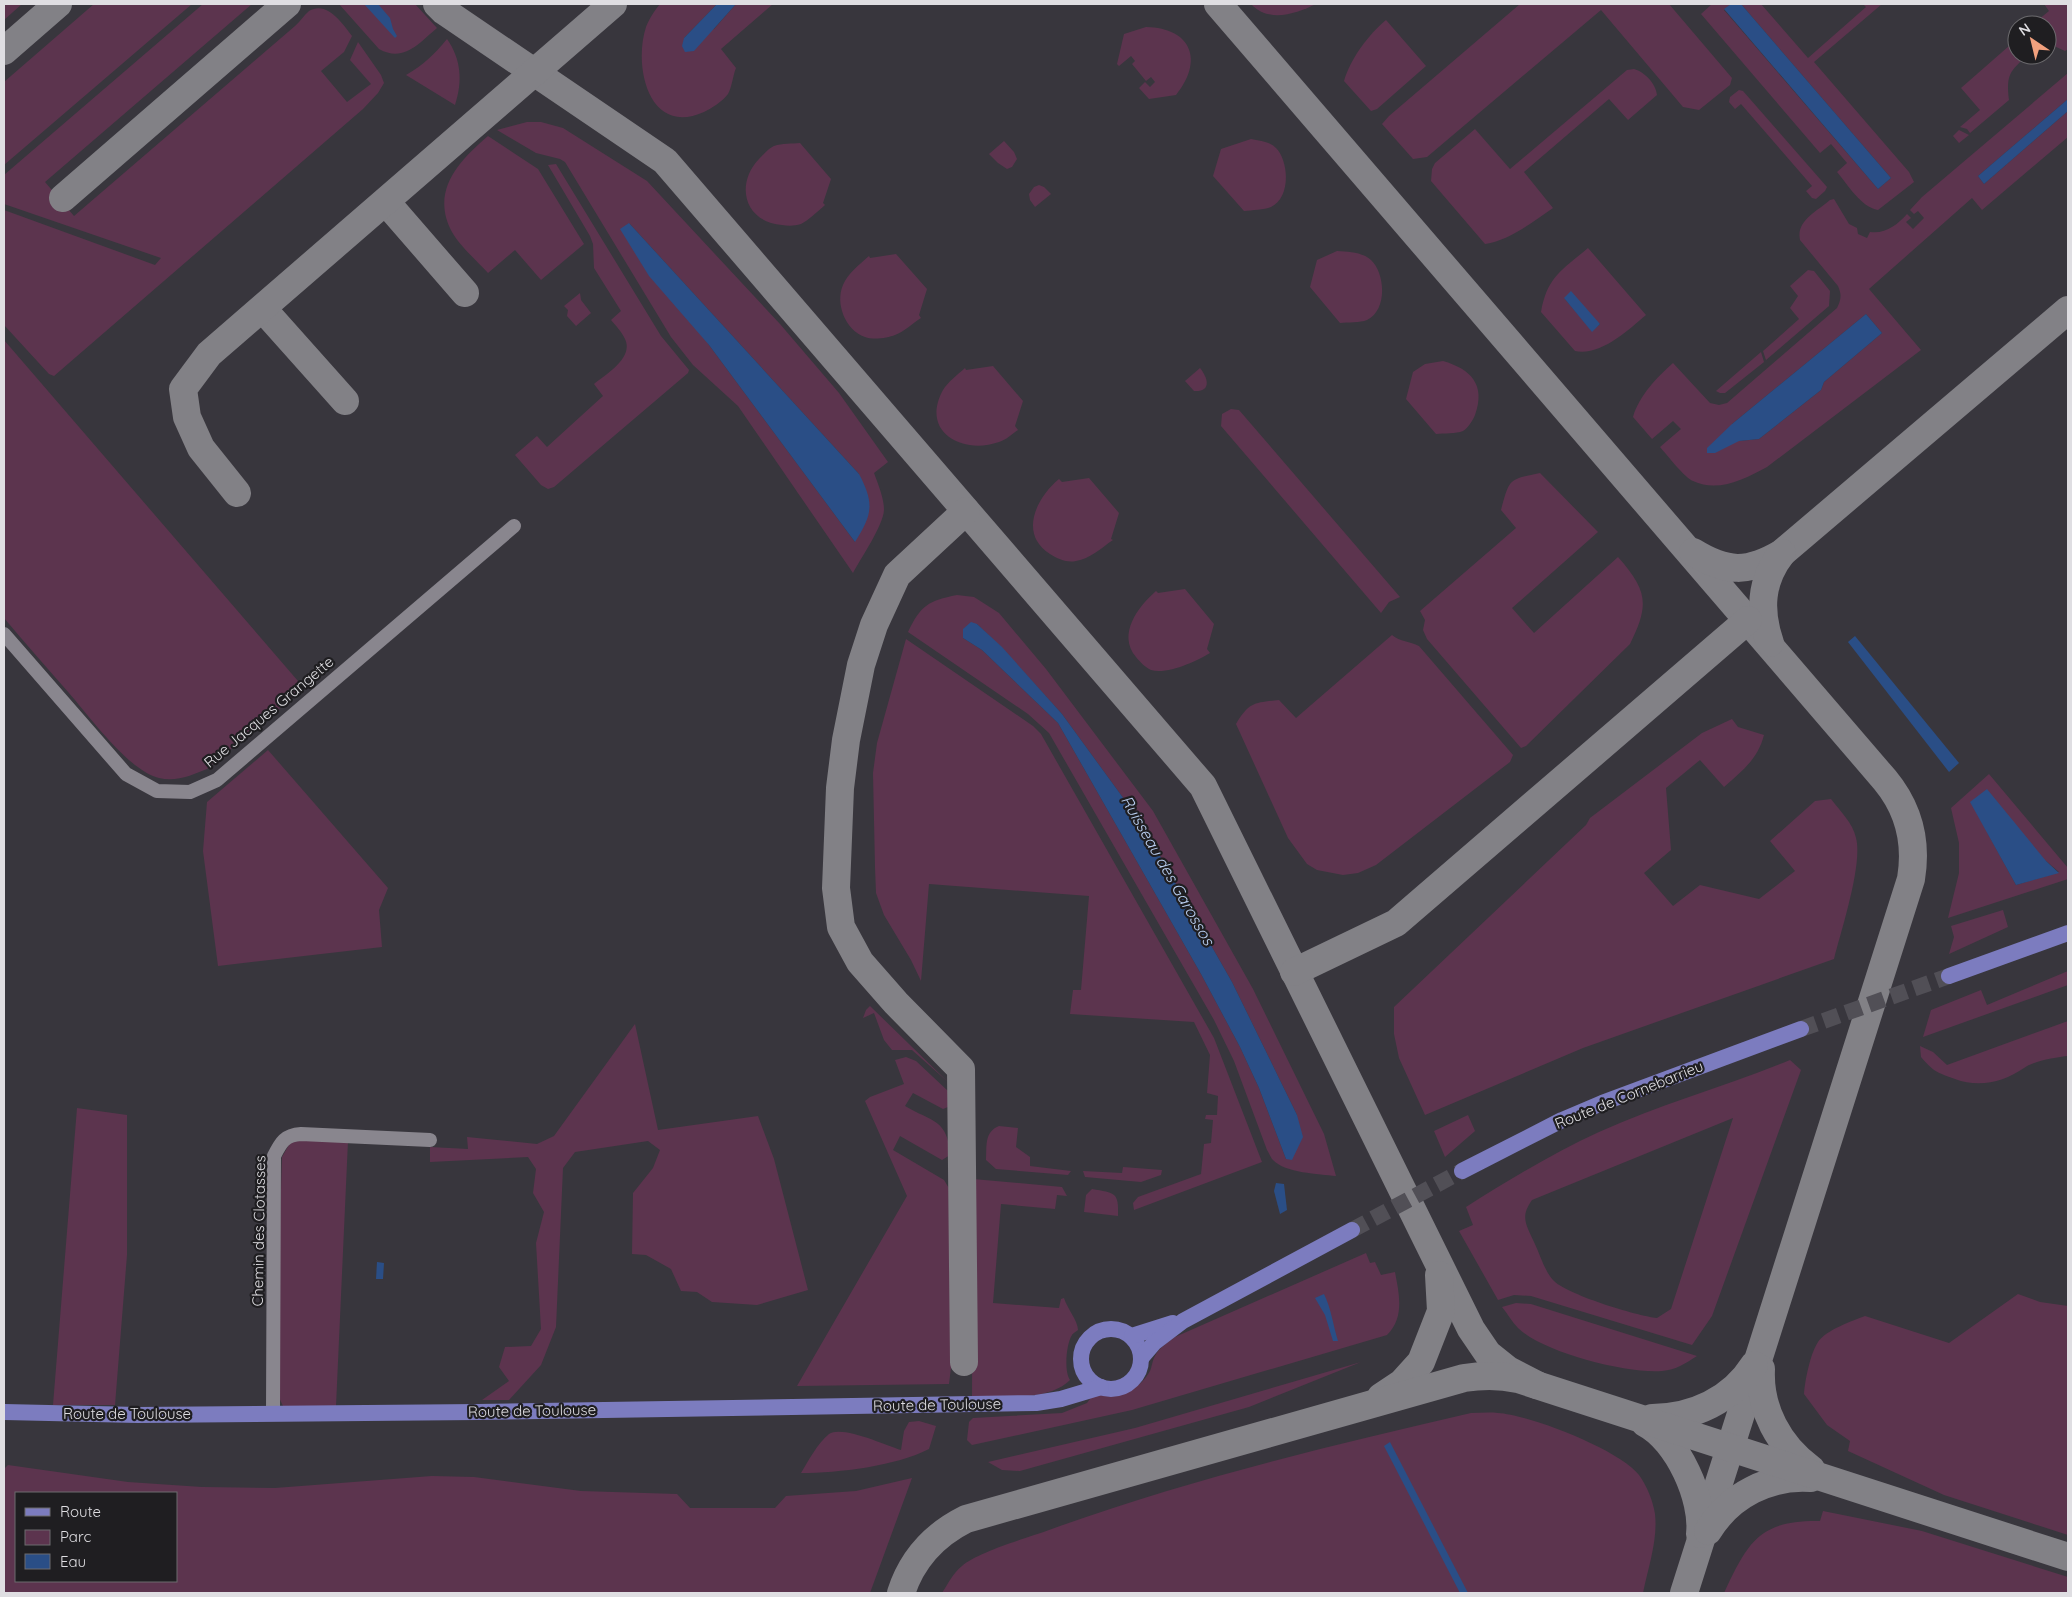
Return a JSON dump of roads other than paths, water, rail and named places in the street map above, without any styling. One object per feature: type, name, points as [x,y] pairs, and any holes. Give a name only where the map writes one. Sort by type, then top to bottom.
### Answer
[{"type":"main road","points":[[1949,976],[2068,932]]},
{"type":"main road","name":"Route de Cornebarrieu","points":[[1462,1171],[1562,1120],[1594,1106],[1801,1030]]},
{"type":"main road","points":[[1082,1368],[1089,1380],[1101,1387],[1118,1388],[1126,1385],[1138,1374],[1142,1357],[1154,1343],[1183,1321],[1352,1230]]},
{"type":"main road","points":[[1132,1336],[1183,1321]]},
{"type":"main road","points":[[1061,1400],[1077,1384],[1082,1368],[1083,1349],[1093,1334],[1109,1328],[1125,1332],[1137,1342],[1142,1357]]},
{"type":"main road","name":"Route de Toulouse","points":[[4,1412],[138,1415],[273,1414],[1036,1403],[1061,1400],[1101,1387]]},
{"type":"street","name":"Rue Jacques Grangette","points":[[4,634],[126,774],[157,791],[190,792],[217,780],[514,526]]},
{"type":"street","name":"Chemin des Clotasses","points":[[273,1414],[274,1156],[281,1141],[290,1135],[301,1134],[430,1140]]},
{"type":"water","points":[[364,4],[378,4],[390,18],[397,36],[395,38]]},
{"type":"water","points":[[717,4],[736,4],[694,51],[685,52],[682,46],[684,38]]},
{"type":"water","points":[[1731,4],[1741,4],[1891,178],[1878,189],[1724,9]]},
{"type":"water","points":[[2068,99],[2068,111],[1984,184],[1978,176]]},
{"type":"water","points":[[629,223],[859,474],[868,493],[869,509],[868,517],[855,542],[709,345],[649,276],[620,229]]},
{"type":"water","points":[[1571,291],[1600,324],[1592,332],[1564,298]]},
{"type":"water","points":[[1866,314],[1882,333],[1824,382],[1821,390],[1759,439],[1739,441],[1715,453],[1707,453],[1707,448],[1732,424]]},
{"type":"water","name":"Ruisseau des Garossos","points":[[971,622],[977,624],[1002,647],[1062,714],[1140,821],[1232,982],[1297,1115],[1303,1137],[1292,1160],[1286,1159],[1259,1088],[1240,1047],[1201,974],[1058,723],[982,650],[963,638],[963,629]]},
{"type":"water","points":[[1855,636],[1959,763],[1949,772],[1848,642]]},
{"type":"water","points":[[1987,789],[2046,861],[2059,873],[2016,885],[1970,802]]},
{"type":"water","points":[[1276,1183],[1284,1184],[1287,1210],[1280,1214],[1274,1191]]},
{"type":"water","points":[[377,1262],[384,1263],[383,1279],[376,1279]]},
{"type":"water","points":[[1324,1294],[1338,1341],[1333,1341],[1325,1315],[1315,1298]]},
{"type":"water","points":[[1390,1442],[1468,1593],[1460,1593],[1384,1446]]},
{"type":"tunnel","points":[[1801,1029],[1949,976]]},
{"type":"tunnel","points":[[1352,1230],[1462,1171]]}]
